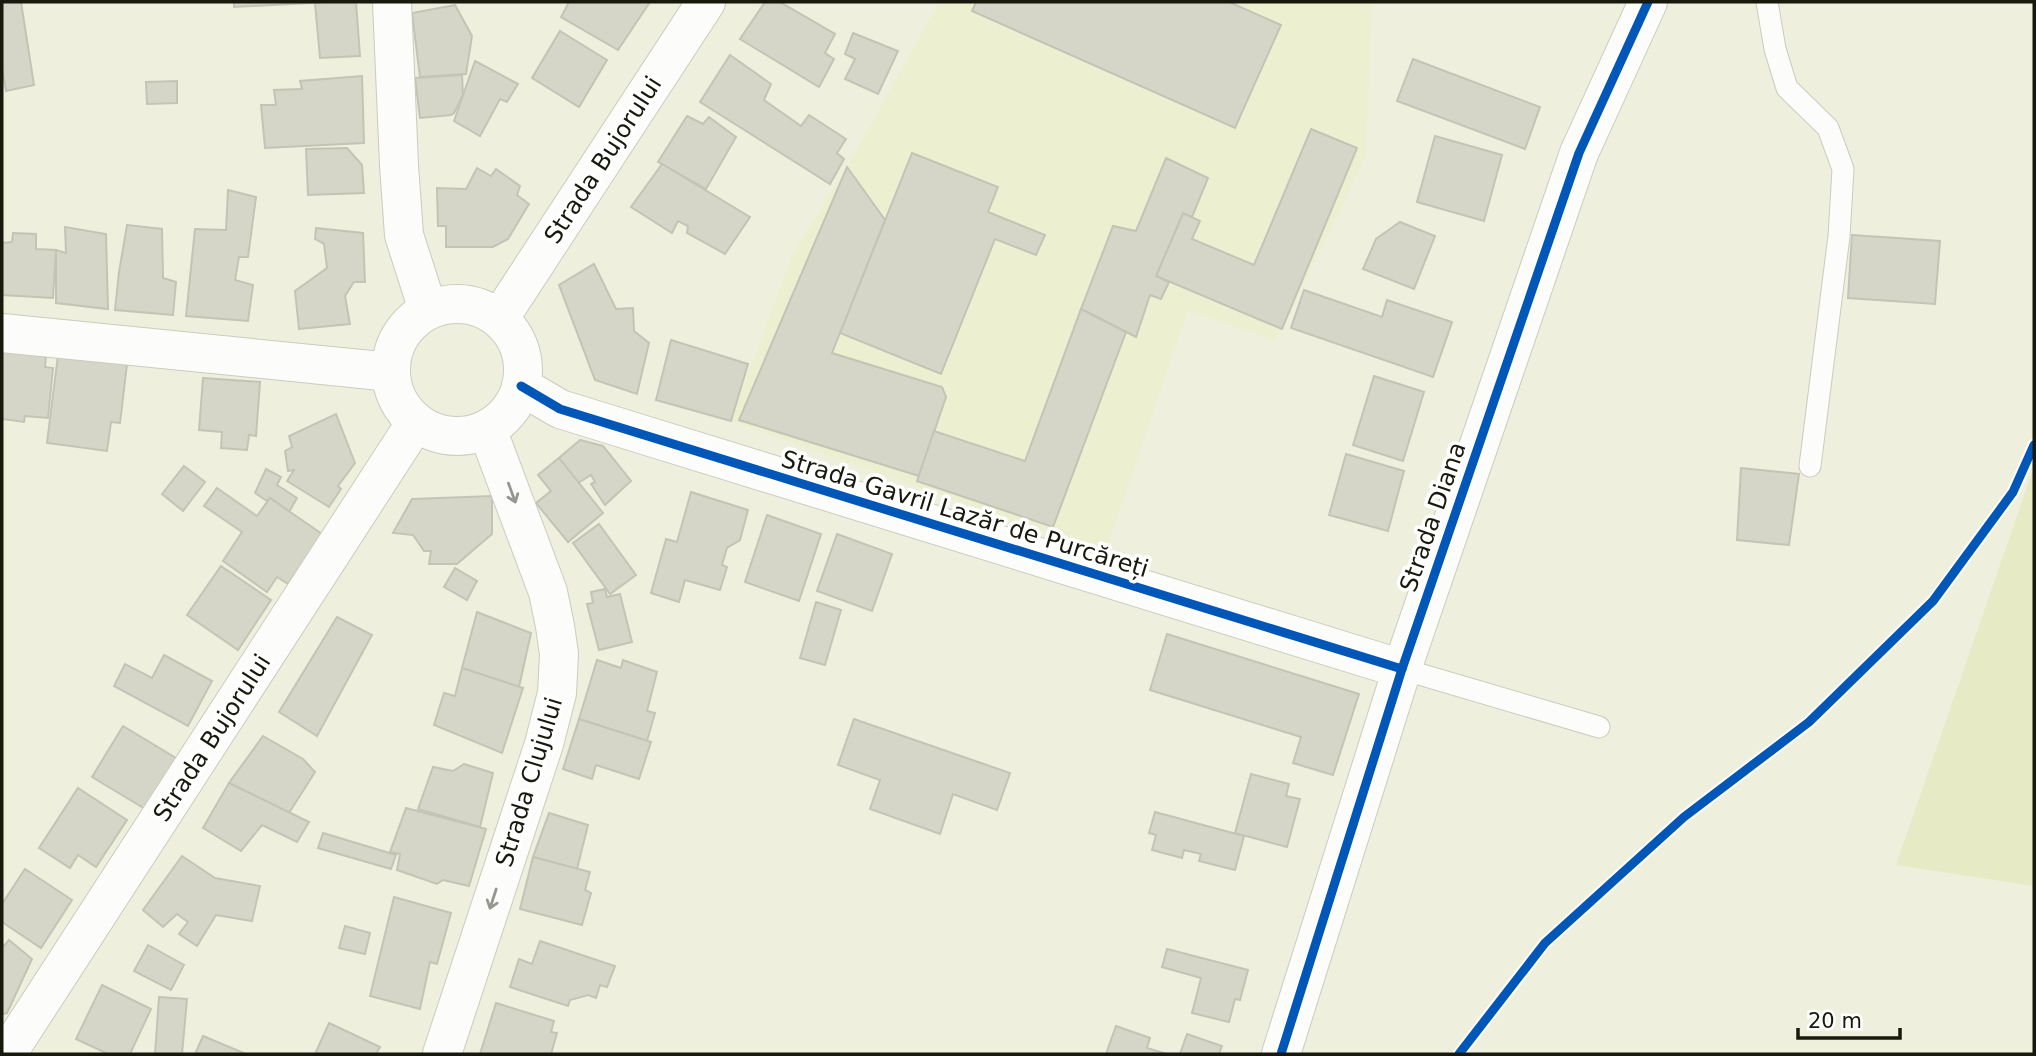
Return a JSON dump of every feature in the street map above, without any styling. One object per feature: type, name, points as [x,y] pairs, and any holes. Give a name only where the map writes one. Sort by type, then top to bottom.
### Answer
[{"type":"street","points":[[392,2],[398,165],[404,235],[428,310]]},
{"type":"street","name":"Strada Bujorului","points":[[499,319],[706,2]]},
{"type":"street","name":"Strada Diana","points":[[1281,1054],[1402,669],[1578,153],[1648,2]]},
{"type":"street","points":[[465,304],[483,309],[499,319],[511,333],[519,349],[523,368],[521,386],[514,404],[502,418],[487,429],[469,435],[450,436],[432,432],[416,422],[403,408],[394,391],[391,372],[393,353],[401,335],[412,321],[428,310],[465,304]]},
{"type":"street","points":[[2,333],[391,372]]},
{"type":"street","name":"Strada Gavril Lazăr de Purcăreți","points":[[521,386],[560,409],[1402,669]]},
{"type":"street","name":"Strada Bujorului","points":[[12,1050],[416,422]]},
{"type":"street","name":"Strada Clujului","points":[[442,1054],[544,744],[557,694],[559,654],[548,592],[487,429]]},
{"type":"lane","points":[[1768,2],[1775,49],[1787,88],[1828,128],[1843,169],[1839,236],[1810,466]]},
{"type":"lane","points":[[1402,669],[1600,727]]},
{"type":"shaded area","points":[[939,2],[1372,2],[1366,156],[1282,329],[1274,340],[1188,311],[1105,553],[731,421],[791,258],[847,167]]},
{"type":"shaded area","points":[[2034,467],[2034,886],[1896,865]]},
{"type":"building","points":[[2,2],[21,2],[34,85],[6,91],[2,68]]},
{"type":"building","points":[[234,2],[330,2],[234,7]]},
{"type":"building","points":[[356,2],[360,56],[320,58],[315,3]]},
{"type":"building","points":[[569,2],[650,2],[618,50],[561,17]]},
{"type":"building","points":[[765,2],[780,2],[835,34],[825,53],[834,59],[819,87],[740,39]]},
{"type":"building","points":[[976,2],[1229,2],[1281,25],[1235,128],[972,11]]},
{"type":"building","points":[[455,5],[472,36],[466,74],[420,77],[412,13]]},
{"type":"building","points":[[560,31],[607,60],[579,107],[532,78]]},
{"type":"building","points":[[853,33],[898,51],[878,94],[845,79],[855,59],[845,54]]},
{"type":"building","points":[[730,55],[771,84],[764,100],[801,126],[809,115],[846,139],[837,153],[844,159],[830,184],[700,102]]},
{"type":"building","points":[[1413,59],[1540,107],[1525,149],[1397,101]]},
{"type":"building","points":[[475,61],[518,84],[507,102],[500,99],[480,136],[454,121]]},
{"type":"building","points":[[462,75],[463,95],[454,113],[420,118],[415,78]]},
{"type":"building","points":[[362,76],[364,143],[265,148],[261,105],[276,105],[274,90],[302,89],[300,81]]},
{"type":"building","points":[[177,81],[177,103],[147,104],[146,82]]},
{"type":"building","points":[[687,116],[703,124],[709,117],[736,137],[706,189],[658,162]]},
{"type":"building","points":[[1311,129],[1357,148],[1282,329],[1156,276],[1183,213],[1200,221],[1192,239],[1254,265]]},
{"type":"building","points":[[1435,136],[1502,155],[1484,221],[1417,202]]},
{"type":"building","points":[[347,148],[362,165],[364,193],[308,195],[306,149]]},
{"type":"building","points":[[912,153],[998,187],[988,212],[1045,235],[1036,255],[995,239],[941,374],[840,333]]},
{"type":"building","points":[[1166,158],[1208,178],[1192,217],[1183,213],[1156,276],[1169,282],[1161,299],[1150,295],[1136,337],[1081,309],[1113,226],[1136,231]]},
{"type":"building","points":[[662,164],[750,217],[725,254],[687,233],[688,226],[678,221],[672,233],[631,207]]},
{"type":"building","points":[[847,167],[885,220],[832,353],[942,387],[946,397],[919,476],[739,420]]},
{"type":"building","points":[[477,168],[491,176],[496,169],[520,186],[517,195],[529,204],[508,239],[493,247],[446,247],[446,226],[438,226],[437,188],[466,189]]},
{"type":"building","points":[[228,190],[256,197],[248,257],[239,257],[235,280],[253,285],[248,321],[186,316],[195,229],[226,230]]},
{"type":"building","points":[[1400,222],[1435,236],[1414,289],[1363,269],[1376,239]]},
{"type":"building","points":[[127,225],[162,229],[163,278],[176,282],[173,315],[115,310]]},
{"type":"building","points":[[65,227],[106,234],[108,309],[56,303],[56,250],[66,253]]},
{"type":"building","points":[[316,228],[363,233],[365,282],[354,282],[345,296],[350,324],[299,329],[295,291],[327,268],[324,244],[315,239]]},
{"type":"building","points":[[13,233],[36,234],[36,249],[56,250],[53,298],[2,295],[2,243],[12,242]]},
{"type":"building","points":[[1852,235],[1940,241],[1935,304],[1848,298]]},
{"type":"building","points":[[594,264],[616,309],[633,308],[634,331],[649,343],[637,394],[595,380],[559,285]]},
{"type":"building","points":[[1304,290],[1382,317],[1387,300],[1452,322],[1433,377],[1291,328]]},
{"type":"building","points":[[1081,309],[1126,332],[1053,527],[917,481],[934,431],[1025,461]]},
{"type":"building","points":[[671,340],[748,364],[731,421],[656,400]]},
{"type":"building","points":[[2,350],[46,355],[45,367],[53,368],[48,418],[25,416],[24,422],[2,419]]},
{"type":"building","points":[[58,355],[127,364],[120,423],[111,422],[107,451],[47,443]]},
{"type":"building","points":[[1374,376],[1424,392],[1403,461],[1353,445]]},
{"type":"building","points":[[203,378],[260,382],[256,436],[249,435],[247,450],[221,448],[222,432],[199,430]]},
{"type":"building","points":[[336,414],[355,463],[338,486],[341,489],[329,507],[287,481],[294,470],[288,471],[285,451],[292,447],[289,436]]},
{"type":"building","points":[[580,440],[603,446],[631,481],[605,505],[591,484],[595,482],[591,475],[578,483],[559,458]]},
{"type":"building","points":[[1346,454],[1404,471],[1388,531],[1329,515]]},
{"type":"building","points":[[559,458],[603,513],[568,542],[536,503],[551,491],[538,475]]},
{"type":"building","points":[[184,466],[205,482],[183,511],[162,494]]},
{"type":"building","points":[[1741,468],[1799,474],[1789,545],[1737,540]]},
{"type":"building","points":[[266,469],[281,477],[277,485],[297,498],[289,512],[270,498],[267,501],[255,493]]},
{"type":"building","points":[[217,488],[257,516],[270,498],[322,534],[288,584],[277,577],[267,592],[223,561],[242,532],[204,506]]},
{"type":"building","points":[[691,492],[748,510],[740,540],[727,548],[722,565],[727,567],[720,590],[685,580],[679,602],[651,593],[666,539],[677,542]]},
{"type":"building","points":[[492,496],[492,534],[457,564],[429,564],[431,551],[424,551],[413,535],[393,533],[412,499]]},
{"type":"building","points":[[767,515],[821,534],[799,601],[745,582]]},
{"type":"building","points":[[599,524],[636,575],[610,594],[573,543]]},
{"type":"building","points":[[837,534],[892,554],[872,611],[817,591]]},
{"type":"building","points":[[221,566],[271,600],[238,650],[187,615]]},
{"type":"building","points":[[455,568],[477,581],[467,600],[444,587]]},
{"type":"building","points":[[605,589],[607,597],[620,594],[632,642],[599,650],[587,604],[593,603],[591,592]]},
{"type":"building","points":[[816,602],[841,610],[825,665],[800,658]]},
{"type":"building","points":[[477,612],[531,633],[519,687],[462,668]]},
{"type":"building","points":[[337,617],[372,635],[317,736],[279,712]]},
{"type":"building","points":[[1167,634],[1359,694],[1333,775],[1293,763],[1301,737],[1150,690]]},
{"type":"building","points":[[164,655],[212,681],[188,726],[114,686],[125,664],[152,678]]},
{"type":"building","points":[[597,660],[621,668],[623,660],[657,672],[647,711],[655,713],[647,741],[579,719]]},
{"type":"building","points":[[462,668],[523,688],[502,753],[434,725],[444,693],[455,696]]},
{"type":"building","points":[[579,719],[651,742],[639,779],[596,765],[592,779],[563,769]]},
{"type":"building","points":[[854,719],[1010,773],[997,810],[953,794],[940,834],[870,809],[880,780],[838,765]]},
{"type":"building","points":[[123,726],[176,758],[145,809],[92,777]]},
{"type":"building","points":[[263,736],[303,759],[315,772],[289,813],[229,783]]},
{"type":"building","points":[[464,764],[493,773],[480,827],[418,809],[433,767],[453,771]]},
{"type":"building","points":[[1251,774],[1289,784],[1286,796],[1300,799],[1287,847],[1235,833]]},
{"type":"building","points":[[229,783],[309,822],[297,842],[262,825],[241,851],[203,828]]},
{"type":"building","points":[[78,788],[127,820],[96,867],[78,855],[70,868],[39,848]]},
{"type":"building","points":[[406,808],[486,829],[469,886],[443,880],[437,884],[397,870],[400,854],[390,852]]},
{"type":"building","points":[[1155,812],[1244,836],[1235,870],[1199,861],[1201,854],[1184,850],[1182,858],[1152,850],[1156,835],[1149,833]]},
{"type":"building","points":[[549,813],[588,825],[577,869],[533,857]]},
{"type":"building","points":[[323,833],[396,855],[391,869],[318,848]]},
{"type":"building","points":[[182,856],[215,878],[260,886],[252,921],[216,915],[197,946],[179,934],[188,922],[177,914],[163,927],[143,910]]},
{"type":"building","points":[[533,857],[590,872],[585,890],[591,893],[582,925],[520,909]]},
{"type":"building","points":[[25,869],[72,900],[41,948],[2,922],[2,904]]},
{"type":"building","points":[[394,897],[451,913],[437,964],[430,962],[420,1009],[370,996]]},
{"type":"building","points":[[345,926],[370,933],[365,954],[339,948]]},
{"type":"building","points":[[9,940],[32,959],[7,1013],[2,1014],[2,945]]},
{"type":"building","points":[[540,941],[615,966],[607,987],[600,985],[596,998],[588,995],[570,1000],[568,1006],[510,987],[519,959],[532,964]]},
{"type":"building","points":[[148,945],[184,965],[171,990],[134,971]]},
{"type":"building","points":[[1167,949],[1248,970],[1240,1000],[1235,999],[1229,1022],[1192,1013],[1201,978],[1162,967]]},
{"type":"building","points":[[102,985],[151,1009],[130,1054],[108,1054],[76,1039]]},
{"type":"building","points":[[159,997],[187,999],[182,1054],[155,1054]]},
{"type":"building","points":[[496,1003],[554,1021],[551,1032],[557,1033],[551,1054],[480,1054]]},
{"type":"building","points":[[329,1023],[380,1047],[376,1054],[315,1054]]},
{"type":"building","points":[[1116,1026],[1150,1038],[1147,1048],[1167,1054],[1106,1054]]},
{"type":"building","points":[[1187,1034],[1222,1046],[1219,1054],[1180,1054]]},
{"type":"building","points":[[203,1036],[246,1054],[195,1054]]},
{"type":"cycle path","points":[[1281,1054],[1402,669],[1579,153],[1648,2]]},
{"type":"cycle path","points":[[521,386],[560,409],[1402,669]]},
{"type":"cycle path","points":[[1459,1054],[1545,943],[1684,817],[1809,722],[1933,601],[2013,492],[2034,445]]}]
